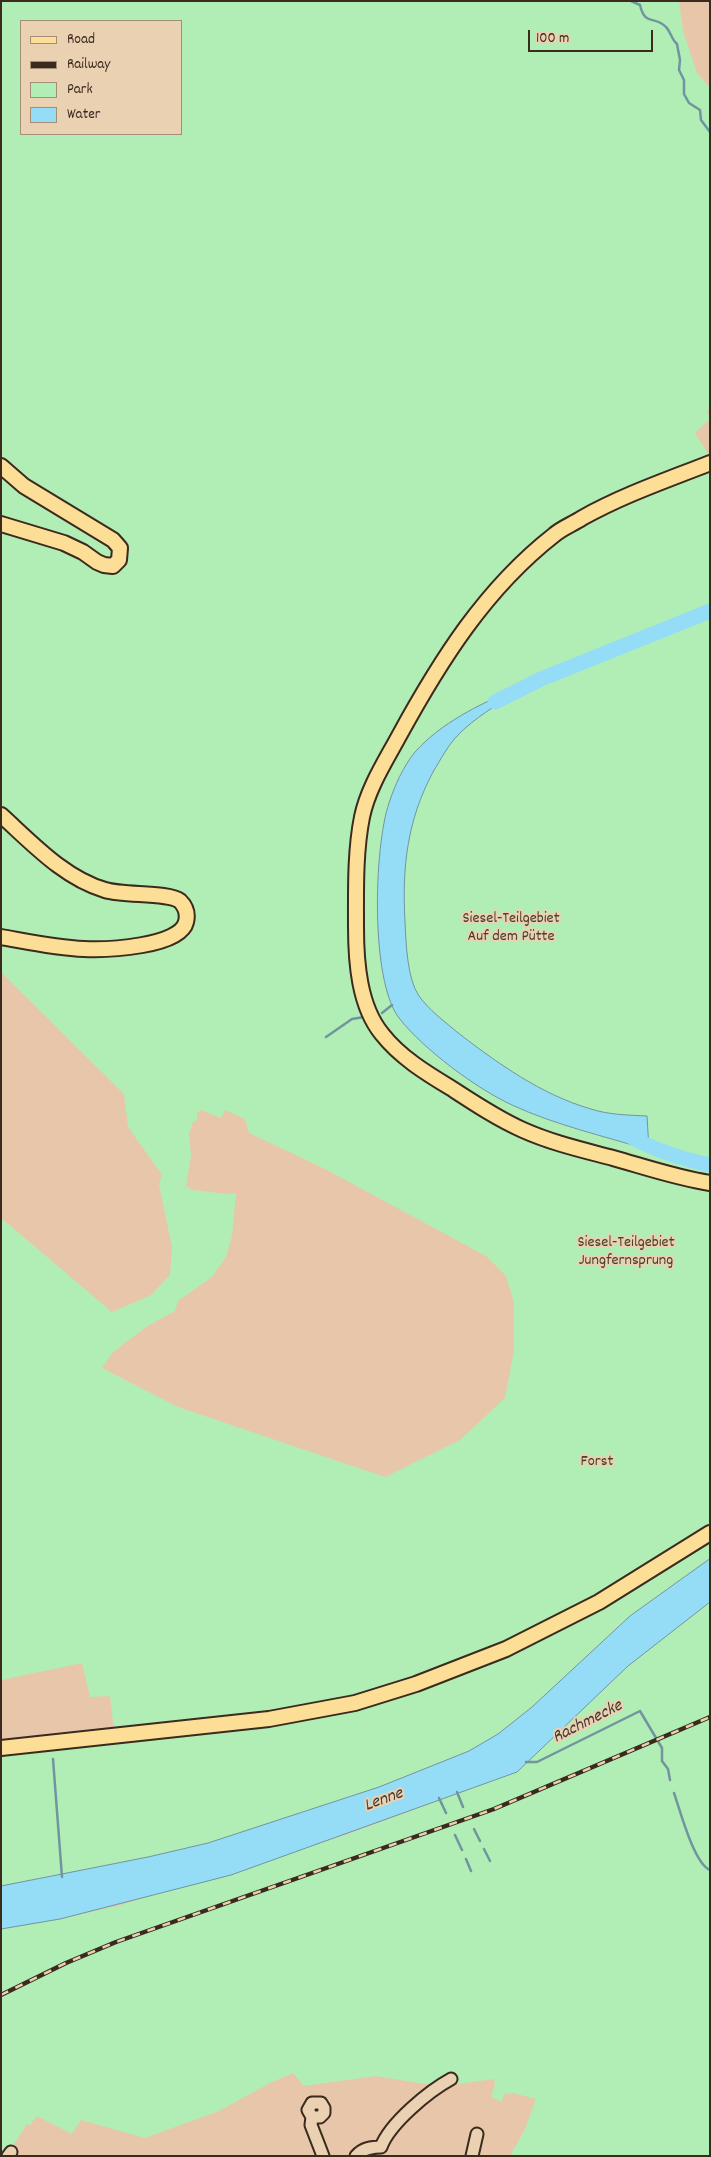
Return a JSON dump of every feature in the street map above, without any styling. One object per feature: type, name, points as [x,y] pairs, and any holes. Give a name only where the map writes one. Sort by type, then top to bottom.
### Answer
[{"type":"main road","points":[[710,463],[625,497],[556,533],[530,555],[470,622],[433,674],[384,765],[366,803],[359,845],[356,928],[358,968],[363,994],[370,1015],[381,1033],[425,1073],[523,1130],[551,1141],[643,1167],[710,1183]]},
{"type":"main road","points":[[1,466],[24,486],[113,540],[120,548],[119,560],[113,566],[104,565],[64,543],[1,524]]},
{"type":"main road","points":[[1,814],[49,858],[77,878],[105,890],[122,894],[166,895],[184,906],[187,919],[182,930],[168,939],[112,948],[85,950],[1,937]]},
{"type":"main road","points":[[1,1748],[269,1719],[308,1713],[372,1698],[416,1684],[497,1653],[553,1626],[599,1602],[710,1533]]},
{"type":"street","points":[[381,2147],[385,2137],[406,2113],[451,2079]]},
{"type":"street","points":[[312,2117],[311,2125],[323,2156]]},
{"type":"street","points":[[472,2156],[477,2134]]},
{"type":"street","points":[[356,2156],[360,2152],[371,2148],[381,2147]]},
{"type":"street","points":[[381,2147],[390,2156]]},
{"type":"green space","points":[[1,1],[679,1],[683,31],[697,73],[710,88],[710,409],[707,411],[710,419],[695,433],[708,454],[596,505],[555,529],[503,576],[468,616],[431,672],[437,674],[492,601],[523,568],[557,537],[611,507],[651,490],[710,469],[710,1559],[630,1616],[532,1707],[498,1734],[469,1751],[379,1787],[208,1843],[148,1857],[1,1886],[1,1752],[308,1718],[392,1695],[474,1666],[554,1631],[631,1590],[694,1549],[686,1539],[556,1620],[505,1644],[415,1679],[354,1699],[308,1709],[114,1731],[110,1696],[90,1697],[82,1663],[1,1680],[1,1218],[112,1312],[151,1295],[170,1275],[172,1247],[159,1184],[162,1175],[128,1127],[124,1094],[1,972],[1,942],[80,952],[119,953],[139,951],[159,947],[175,940],[188,929],[192,922],[190,907],[177,894],[158,889],[107,887],[77,874],[37,843],[1,808],[1,530],[28,537],[31,528],[1,520]],"holes":[[[201,1110],[221,1118],[225,1110],[245,1119],[249,1133],[325,1169],[486,1256],[506,1276],[514,1302],[514,1350],[505,1398],[460,1440],[385,1477],[178,1407],[102,1368],[113,1352],[146,1327],[175,1311],[178,1301],[212,1277],[226,1257],[232,1236],[236,1193],[227,1194],[192,1190],[186,1187],[191,1155],[189,1134],[193,1122],[197,1120],[197,1113]]]},
{"type":"green space","points":[[1,823],[63,877],[84,889],[166,901],[174,905],[179,911],[178,924],[171,931],[150,938],[101,944],[71,943],[1,930]]},
{"type":"green space","points":[[710,1602],[710,2156],[510,2156],[525,2129],[536,2099],[513,2093],[504,2094],[501,2102],[491,2097],[495,2084],[494,2079],[450,2085],[425,2084],[376,2076],[304,2086],[293,2073],[270,2083],[219,2111],[145,2138],[81,2120],[72,2134],[37,2116],[30,2125],[27,2124],[6,2156],[1,2156],[1,1929],[60,1919],[121,1905],[348,1834],[517,1772],[628,1666]]},
{"type":"water","points":[[513,690],[514,694],[478,717],[455,738],[433,772],[417,808],[408,845],[404,882],[406,940],[412,980],[419,996],[427,1006],[457,1032],[504,1066],[538,1087],[573,1103],[598,1111],[612,1114],[647,1116],[649,1150],[545,1118],[498,1098],[467,1079],[436,1055],[409,1030],[399,1018],[390,1000],[383,975],[379,945],[378,880],[384,823],[394,790],[411,757],[436,732],[473,709]]},
{"type":"water","name":"Lenne","points":[[710,1559],[710,1602],[628,1666],[517,1772],[231,1875],[60,1919],[1,1929],[1,1886],[148,1857],[208,1843],[379,1787],[469,1751],[498,1734],[532,1707],[630,1616]]},
{"type":"waterway","points":[[631,1],[640,5],[645,16],[666,27],[677,44],[680,60],[679,70],[684,80],[684,94],[689,103],[700,110],[701,120],[710,132]]},
{"type":"waterway","points":[[495,702],[541,679],[710,611]]},
{"type":"waterway","points":[[382,1013],[392,1005]]},
{"type":"waterway","points":[[326,1037],[352,1019],[364,1017]]},
{"type":"waterway","points":[[633,1138],[670,1154],[710,1165]]},
{"type":"waterway","name":"Rachmecke","points":[[526,1762],[537,1762],[640,1711],[662,1748],[662,1761],[668,1769],[670,1780]]},
{"type":"waterway","points":[[53,1759],[62,1877]]},
{"type":"waterway","points":[[457,1792],[463,1807]]},
{"type":"waterway","name":"Rachmecke","points":[[674,1793],[698,1858],[710,1870]]},
{"type":"waterway","points":[[439,1798],[446,1813]]},
{"type":"waterway","points":[[474,1829],[480,1841]]},
{"type":"waterway","points":[[455,1835],[462,1850]]},
{"type":"waterway","points":[[484,1849],[490,1861]]},
{"type":"waterway","points":[[466,1859],[471,1871]]},
{"type":"railway","points":[[1,1995],[66,1963],[116,1942],[494,1809],[710,1717]]},
{"type":"park label","name":"Siesel-Teilgebiet Auf dem Pütte","points":[[511,929]]},
{"type":"park label","name":"Siesel-Teilgebiet Jungfernsprung","points":[[626,1253]]},
{"type":"park label","name":"Forst","points":[[597,1463]]}]
